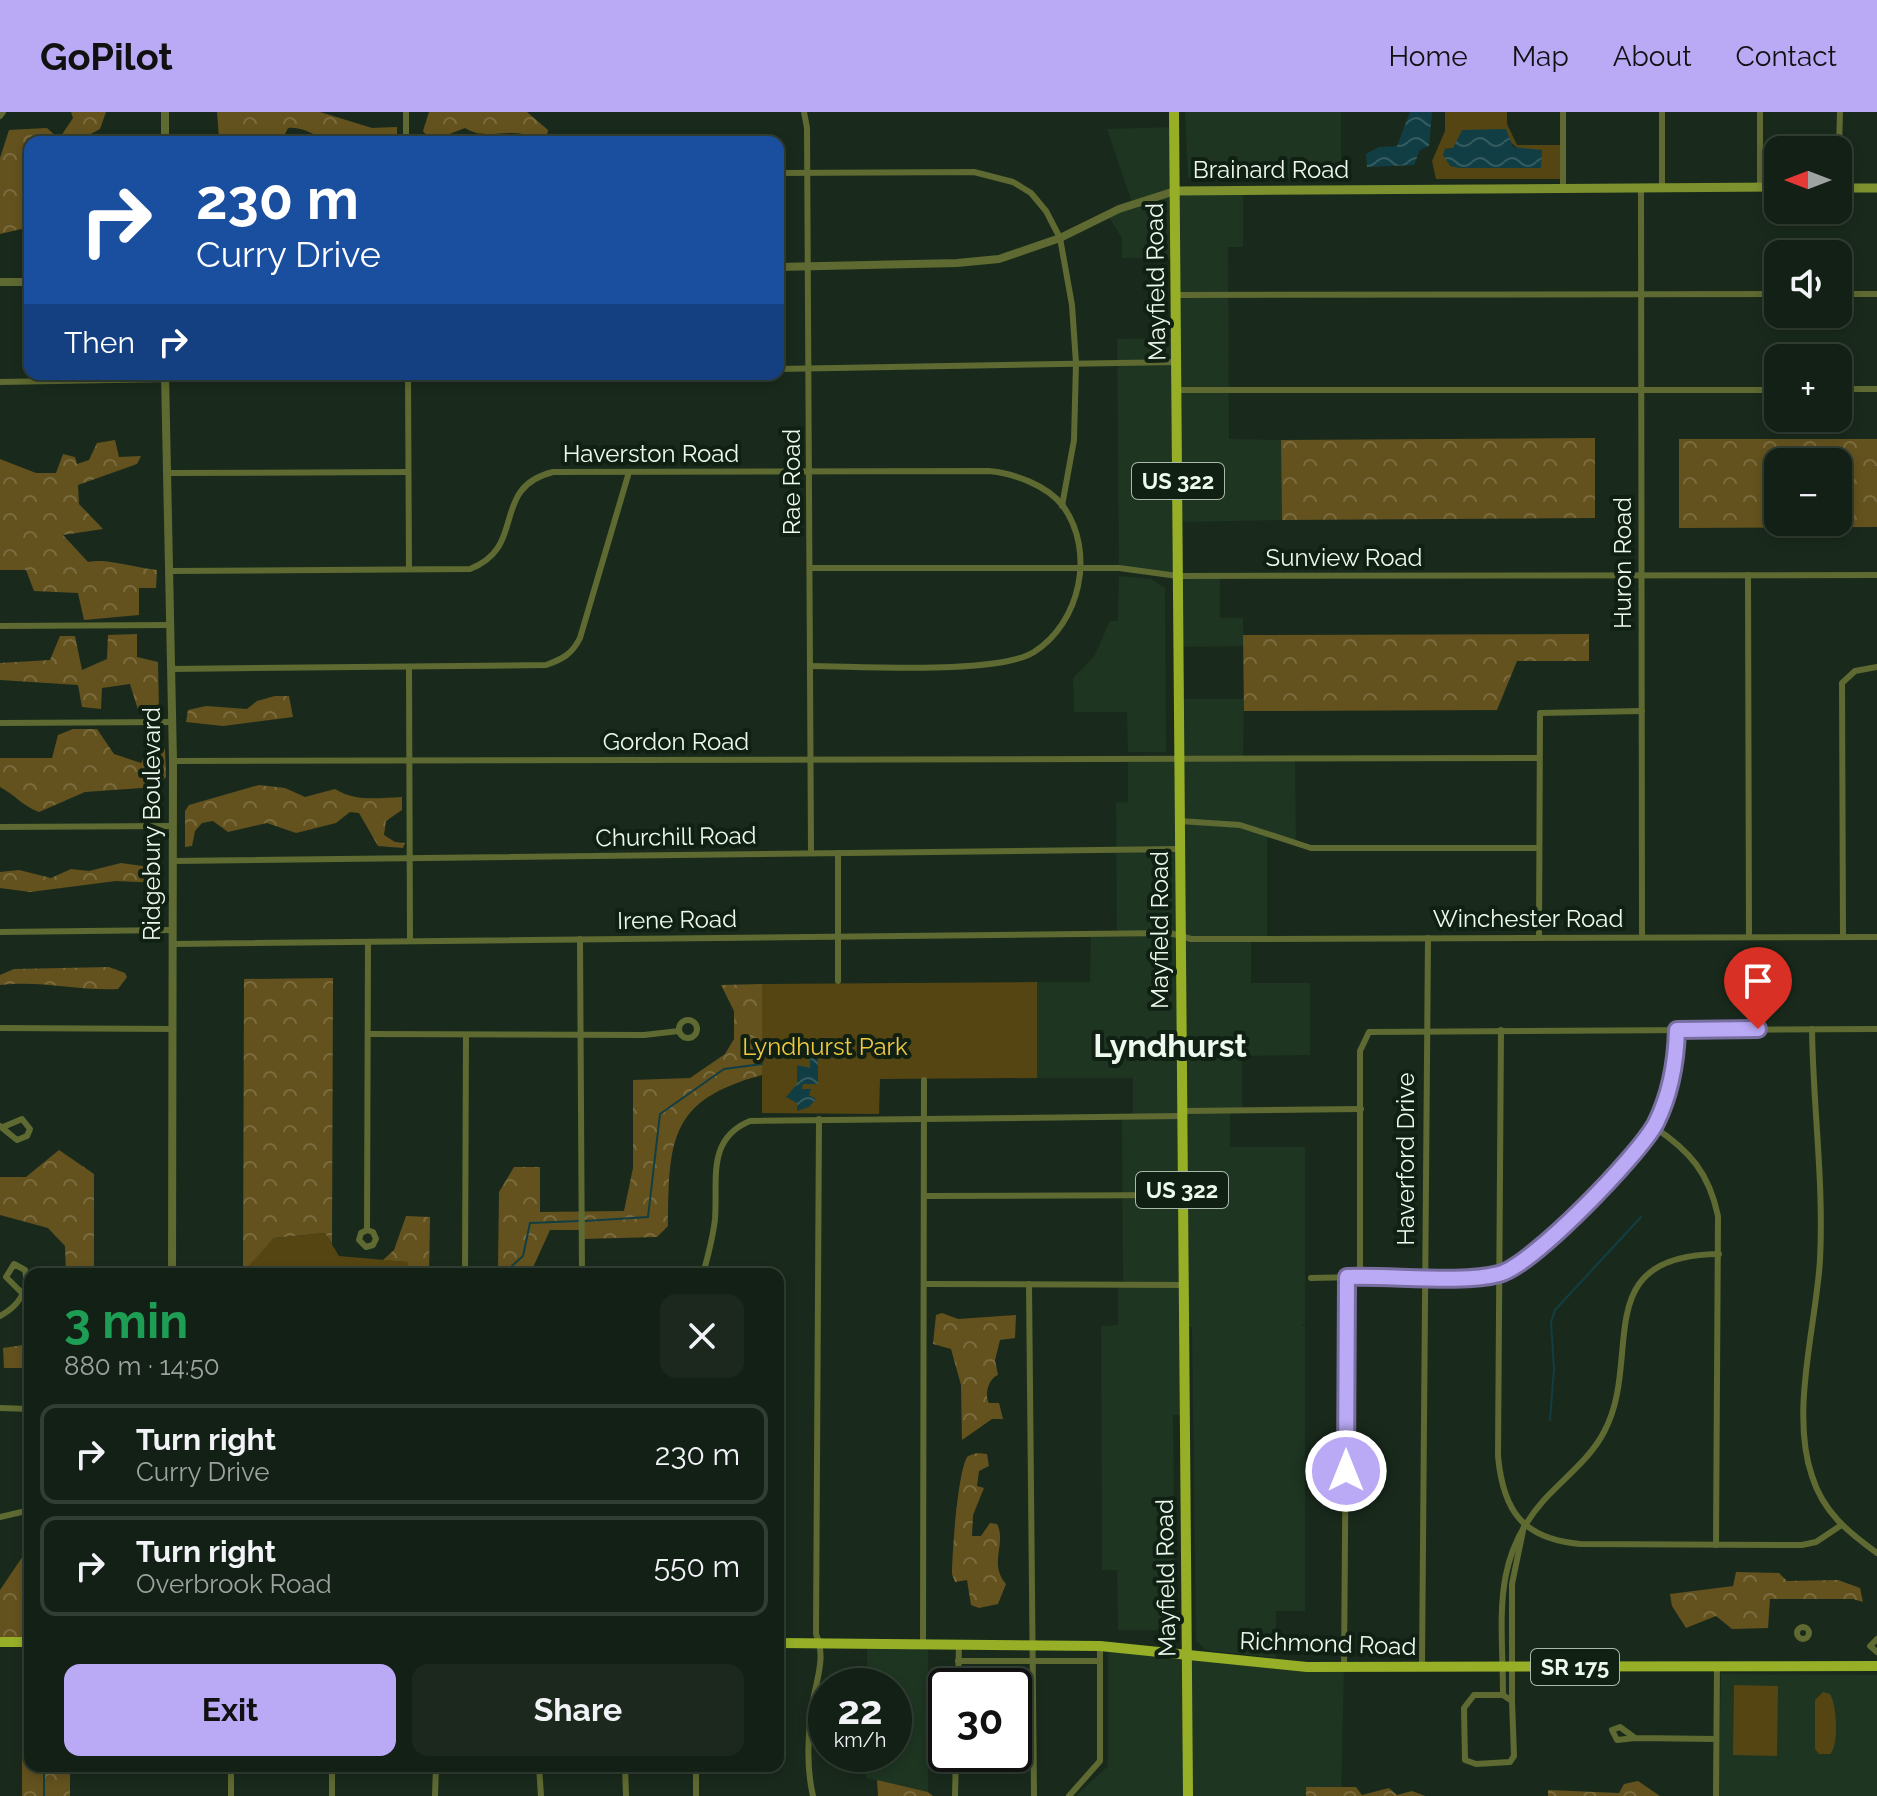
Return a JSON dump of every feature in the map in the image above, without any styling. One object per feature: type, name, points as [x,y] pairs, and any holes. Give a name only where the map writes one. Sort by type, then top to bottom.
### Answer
[{"type":"main road","name":"Mayfield Road","points":[[1174,112],[1188,1796]]},
{"type":"main road","name":"Brainard Road","points":[[1175,191],[1764,187]]},
{"type":"main road","points":[[1852,188],[1877,188]]},
{"type":"main road","points":[[0,1642],[24,1642]]},
{"type":"main road","name":"Richmond Road","points":[[784,1643],[1100,1646],[1276,1666],[1344,1668],[1877,1666]]},
{"type":"street","points":[[165,112],[165,136]]},
{"type":"street","points":[[406,112],[406,136]]},
{"type":"street","name":"Rae Road","points":[[804,112],[808,173],[811,853]]},
{"type":"street","points":[[1563,112],[1563,189]]},
{"type":"street","points":[[1662,112],[1662,187]]},
{"type":"street","points":[[1760,112],[1760,187]]},
{"type":"street","points":[[1839,136],[1840,112]]},
{"type":"street","points":[[784,173],[994,175],[1031,193],[1053,222],[1060,238],[1072,305],[1076,363],[1074,440],[1062,506],[1077,541],[1081,568],[1074,602],[1053,637],[1033,653],[1009,662],[810,666]]},
{"type":"street","name":"Huron Road","points":[[1641,189],[1642,936]]},
{"type":"street","name":"Brainard Road","points":[[784,267],[985,261],[1015,255],[1060,238],[1119,209],[1175,191]]},
{"type":"street","points":[[0,282],[24,282]]},
{"type":"street","points":[[1177,295],[1764,294]]},
{"type":"street","points":[[1852,294],[1877,294]]},
{"type":"street","points":[[784,369],[1177,362]]},
{"type":"street","points":[[0,382],[66,380]]},
{"type":"street","name":"Ridgebury Boulevard","points":[[165,380],[173,761],[172,1268]]},
{"type":"street","points":[[408,380],[409,569]]},
{"type":"street","points":[[1852,389],[1877,389]]},
{"type":"street","points":[[1177,390],[1764,390]]},
{"type":"street","points":[[168,473],[408,472]]},
{"type":"street","name":"Haverston Road","points":[[171,571],[470,569],[484,563],[503,540],[516,495],[524,483],[553,472],[1006,472],[1042,490],[1062,506]]},
{"type":"street","points":[[171,669],[546,665],[573,652],[629,472]]},
{"type":"street","name":"Sunview Road","points":[[811,568],[1134,568],[1178,576],[1877,575]]},
{"type":"street","points":[[1748,575],[1749,937]]},
{"type":"street","points":[[0,626],[170,625]]},
{"type":"street","points":[[409,667],[410,941]]},
{"type":"street","points":[[1843,937],[1842,688],[1844,679],[1855,671],[1877,667]]},
{"type":"street","points":[[1539,938],[1540,713],[1642,711]]},
{"type":"street","points":[[0,723],[172,722]]},
{"type":"street","name":"Gordon Road","points":[[173,761],[1539,758]]},
{"type":"street","points":[[1179,821],[1240,825],[1311,848],[1539,848]]},
{"type":"street","points":[[0,827],[173,826]]},
{"type":"street","name":"Churchill Road","points":[[173,861],[1179,849]]},
{"type":"street","points":[[838,853],[838,981]]},
{"type":"street","points":[[0,932],[173,930]]},
{"type":"street","name":"Winchester Road","points":[[1180,935],[1204,939],[1877,937]]},
{"type":"street","name":"Irene Road","points":[[173,944],[1180,935]]},
{"type":"street","name":"Haverford Drive","points":[[1422,1668],[1424,1031],[1428,938]]},
{"type":"street","points":[[580,939],[583,1035],[582,1268]]},
{"type":"street","points":[[367,1230],[368,942]]},
{"type":"street","points":[[0,1028],[173,1029]]},
{"type":"street","points":[[1812,1029],[1820,1259],[1803,1426],[1812,1476],[1840,1526],[1877,1553]]},
{"type":"street","points":[[1360,1277],[1360,1051],[1369,1032],[1877,1029]]},
{"type":"street","points":[[1501,1030],[1499,1464],[1505,1497],[1524,1526],[1550,1540],[1580,1544],[1716,1545],[1809,1544],[1840,1526]]},
{"type":"street","points":[[1311,1278],[1500,1274],[1533,1255],[1610,1179],[1654,1127],[1672,1082],[1677,1030]]},
{"type":"street","points":[[368,1034],[583,1035],[679,1031]]},
{"type":"street","points":[[465,1268],[466,1035]]},
{"type":"street","points":[[923,1643],[924,1080]]},
{"type":"street","points":[[704,1268],[715,1224],[716,1169],[721,1144],[738,1126],[750,1121],[1361,1109]]},
{"type":"street","points":[[813,1796],[810,1725],[823,1653],[816,1634],[819,1119]]},
{"type":"street","points":[[1654,1127],[1685,1148],[1712,1190],[1718,1216],[1716,1545]]},
{"type":"street","points":[[924,1196],[1182,1195]]},
{"type":"street","points":[[1503,1695],[1512,1584],[1524,1526],[1605,1432],[1621,1378],[1622,1327],[1631,1296],[1661,1264],[1681,1256],[1719,1254]]},
{"type":"street","points":[[22,1293],[6,1277],[14,1264],[24,1270]]},
{"type":"street","points":[[1344,1668],[1347,1277]]},
{"type":"street","points":[[924,1284],[1183,1285]]},
{"type":"street","points":[[1029,1284],[1034,1796]]},
{"type":"street","points":[[0,1316],[17,1306],[24,1286]]},
{"type":"street","points":[[0,1408],[24,1409]]},
{"type":"street","points":[[0,1517],[24,1511]]},
{"type":"street","points":[[1877,1639],[1870,1646],[1877,1652]]},
{"type":"street","points":[[958,1668],[959,1643]]},
{"type":"street","points":[[1069,1796],[1100,1761],[1100,1646]]},
{"type":"street","points":[[958,1661],[1100,1661]]},
{"type":"street","points":[[1716,1796],[1717,1666]]},
{"type":"street","points":[[1507,1667],[1512,1701],[1512,1760],[1467,1762],[1463,1755],[1466,1701],[1474,1695],[1503,1695],[1512,1701]]},
{"type":"street","points":[[1635,1738],[1716,1739]]},
{"type":"street","points":[[231,1772],[231,1796]]},
{"type":"street","points":[[332,1772],[332,1796]]},
{"type":"street","points":[[435,1796],[436,1772]]},
{"type":"street","points":[[539,1772],[541,1796]]},
{"type":"street","points":[[625,1772],[626,1796]]},
{"type":"street","points":[[696,1772],[696,1796]]},
{"type":"street","points":[[955,1796],[956,1772]]},
{"type":"shaded area","points":[[1185,112],[1341,112],[1341,179],[1188,178]]},
{"type":"shaded area","points":[[1174,127],[1175,191],[1243,190],[1243,247],[1228,247],[1229,439],[1281,440],[1282,520],[1178,522],[1178,576],[1119,568],[1117,339],[1177,338],[1176,259],[1122,258],[1122,238],[1107,214],[1132,203],[1107,129]]},
{"type":"shaded area","points":[[1119,576],[1151,579],[1165,588],[1166,752],[1128,752],[1127,712],[1074,712],[1073,678],[1094,657],[1110,621],[1118,621]]},
{"type":"shaded area","points":[[1178,576],[1220,576],[1220,618],[1243,618],[1243,646],[1178,647]]},
{"type":"shaded area","points":[[1179,699],[1244,699],[1243,757],[1295,758],[1296,845],[1267,834],[1267,939],[1251,940],[1251,983],[1310,983],[1310,1055],[1242,1056],[1242,1110],[1230,1110],[1230,1147],[1305,1147],[1305,1324],[1301,1325],[1305,1326],[1305,1611],[1276,1611],[1276,1658],[1206,1650],[1196,1641],[1192,1327],[1184,1327],[1185,1415],[1173,1415],[1175,1630],[1118,1630],[1117,1570],[1102,1570],[1101,1326],[1118,1325],[1118,1285],[1123,1284],[1122,1116],[1133,1116],[1133,1078],[1037,1078],[1037,982],[1090,982],[1091,933],[1117,933],[1116,803],[1128,802],[1128,758],[1179,757]]},
{"type":"shaded area","points":[[867,1643],[928,1643],[928,1792],[866,1778],[866,1772],[912,1772],[912,1668],[867,1668]]},
{"type":"shaded area","points":[[1108,1646],[1344,1668],[1341,1796],[1076,1796],[1108,1766]]},
{"type":"shaded area","points":[[1721,1674],[1877,1675],[1877,1796],[1718,1796]]},
{"type":"green space","points":[[71,112],[106,112],[100,129],[87,136],[61,136],[73,118]]},
{"type":"green space","points":[[217,112],[320,112],[372,128],[397,127],[397,134],[391,136],[318,136],[299,128],[288,128],[284,136],[219,136]]},
{"type":"green space","points":[[429,112],[527,112],[548,130],[547,136],[486,134],[465,128],[445,136],[427,136],[423,131]]},
{"type":"green space","points":[[1445,112],[1507,112],[1507,124],[1517,145],[1563,145],[1563,179],[1436,179],[1432,161],[1445,131]],"holes":[[[1508,140],[1541,168],[1459,168],[1445,149]]]},
{"type":"green space","points":[[47,128],[56,136],[24,136],[24,228],[0,234],[0,158],[9,130]]},
{"type":"green space","points":[[1595,438],[1595,518],[1282,520],[1281,440]]},
{"type":"green space","points":[[1679,439],[1877,439],[1877,527],[1852,527],[1852,448],[1764,448],[1764,528],[1679,528]]},
{"type":"green space","points":[[115,440],[119,457],[141,456],[137,464],[78,485],[79,504],[103,529],[63,535],[88,562],[113,562],[157,570],[156,588],[139,588],[139,615],[84,620],[78,593],[34,591],[26,570],[0,570],[0,459],[36,473],[56,473],[63,454],[75,457],[77,464],[89,460],[97,443]]},
{"type":"green space","points":[[137,634],[137,657],[158,662],[159,711],[139,713],[130,684],[102,688],[101,709],[82,707],[78,685],[0,680],[0,663],[50,660],[60,636],[75,636],[82,670],[107,659],[108,635]]},
{"type":"green space","points":[[1589,634],[1589,661],[1517,661],[1497,710],[1244,711],[1243,635]]},
{"type":"green space","points":[[289,696],[293,717],[223,726],[186,722],[188,710],[206,706],[247,709],[257,701]]},
{"type":"green space","points":[[73,729],[97,729],[114,754],[141,763],[152,745],[165,749],[166,777],[156,787],[85,792],[39,812],[0,787],[0,758],[52,758],[58,735]]},
{"type":"green space","points":[[259,785],[285,788],[305,797],[335,789],[359,798],[402,797],[402,810],[386,821],[384,835],[395,842],[405,843],[403,848],[378,846],[359,813],[350,812],[336,823],[296,833],[267,823],[228,832],[213,821],[202,823],[195,831],[192,846],[185,847],[185,811],[189,805]]},
{"type":"green space","points":[[121,863],[157,868],[159,883],[116,881],[30,892],[0,888],[0,872],[19,870],[51,878],[71,869],[89,871]]},
{"type":"green space","points":[[109,967],[125,973],[127,977],[118,989],[0,985],[0,975],[14,969]]},
{"type":"green space","points":[[333,978],[332,1244],[325,1233],[274,1238],[247,1268],[243,1268],[244,979]]},
{"type":"green space","name":"Lyndhurst Park","points":[[1037,982],[1037,1078],[880,1079],[879,1114],[762,1113],[762,984]]},
{"type":"green space","points":[[762,984],[762,1075],[731,1085],[708,1097],[692,1111],[680,1128],[670,1170],[668,1226],[657,1237],[582,1239],[582,1230],[550,1230],[533,1268],[497,1268],[499,1192],[514,1167],[540,1167],[540,1212],[624,1211],[633,1168],[633,1080],[690,1078],[725,1054],[734,1039],[734,1011],[721,985]]},
{"type":"green space","points":[[59,1150],[94,1174],[94,1268],[66,1268],[65,1246],[48,1228],[0,1215],[0,1177],[26,1177]]},
{"type":"green space","points":[[406,1216],[430,1217],[429,1268],[408,1268],[408,1262],[383,1260],[394,1250]]},
{"type":"green space","points":[[325,1233],[339,1256],[408,1262],[408,1268],[245,1268],[274,1238]]},
{"type":"green space","points":[[942,1313],[958,1319],[1016,1315],[1015,1338],[1000,1340],[995,1360],[998,1375],[992,1379],[987,1391],[989,1403],[999,1403],[1003,1419],[992,1419],[962,1440],[961,1385],[951,1349],[933,1344],[936,1315]]},
{"type":"green space","points":[[24,1345],[24,1368],[4,1368],[3,1348]]},
{"type":"green space","points":[[987,1454],[989,1466],[979,1471],[977,1486],[984,1488],[973,1515],[972,1536],[981,1536],[990,1523],[997,1524],[1000,1531],[998,1569],[1006,1584],[998,1604],[979,1608],[971,1605],[967,1580],[955,1582],[952,1574],[961,1476],[968,1456]]},
{"type":"green space","points":[[24,1556],[24,1772],[70,1772],[70,1796],[22,1796],[22,1642],[0,1642],[0,1590]]},
{"type":"green space","points":[[1736,1572],[1779,1573],[1787,1581],[1838,1580],[1860,1588],[1863,1602],[1853,1599],[1770,1599],[1768,1628],[1732,1629],[1716,1616],[1686,1628],[1672,1606],[1670,1594],[1733,1586]]},
{"type":"green space","points":[[1734,1685],[1778,1686],[1777,1756],[1733,1755]]},
{"type":"green space","points":[[1823,1692],[1830,1694],[1835,1716],[1835,1743],[1830,1754],[1819,1754],[1815,1749],[1815,1700]]},
{"type":"green space","points":[[877,1780],[928,1792],[933,1796],[878,1796]]},
{"type":"green space","points":[[1638,1781],[1660,1796],[1548,1796],[1548,1790],[1619,1793],[1624,1784]]},
{"type":"green space","points":[[1306,1787],[1356,1787],[1362,1795],[1389,1788],[1397,1795],[1412,1791],[1425,1796],[1306,1796]]},
{"type":"water","points":[[1410,112],[1432,112],[1429,146],[1420,150],[1414,165],[1367,167],[1366,154],[1379,147],[1397,146]]},
{"type":"water","points":[[1506,129],[1513,147],[1542,150],[1541,168],[1459,168],[1450,166],[1443,155],[1445,149],[1453,148],[1462,130]]},
{"type":"water","points":[[810,1058],[818,1058],[818,1084],[803,1084],[802,1089],[811,1089],[809,1095],[816,1099],[809,1107],[797,1111],[797,1103],[786,1097],[797,1084],[797,1065],[810,1068]]},
{"type":"waterway","points":[[585,1221],[648,1217],[660,1114],[724,1069],[762,1064]]},
{"type":"waterway","points":[[1550,1420],[1554,1369],[1551,1322],[1555,1310],[1641,1217]]},
{"type":"waterway","points":[[510,1268],[523,1256],[530,1223],[579,1221]]},
{"type":"waterway","points":[[44,1772],[44,1796]]},
{"type":"district","name":"Lyndhurst","points":[[1170,1046]]},
{"type":"route","points":[[1346,1471],[1347,1277],[1500,1274],[1533,1255],[1610,1179],[1654,1127],[1672,1082],[1677,1030],[1758,1029]]}]
